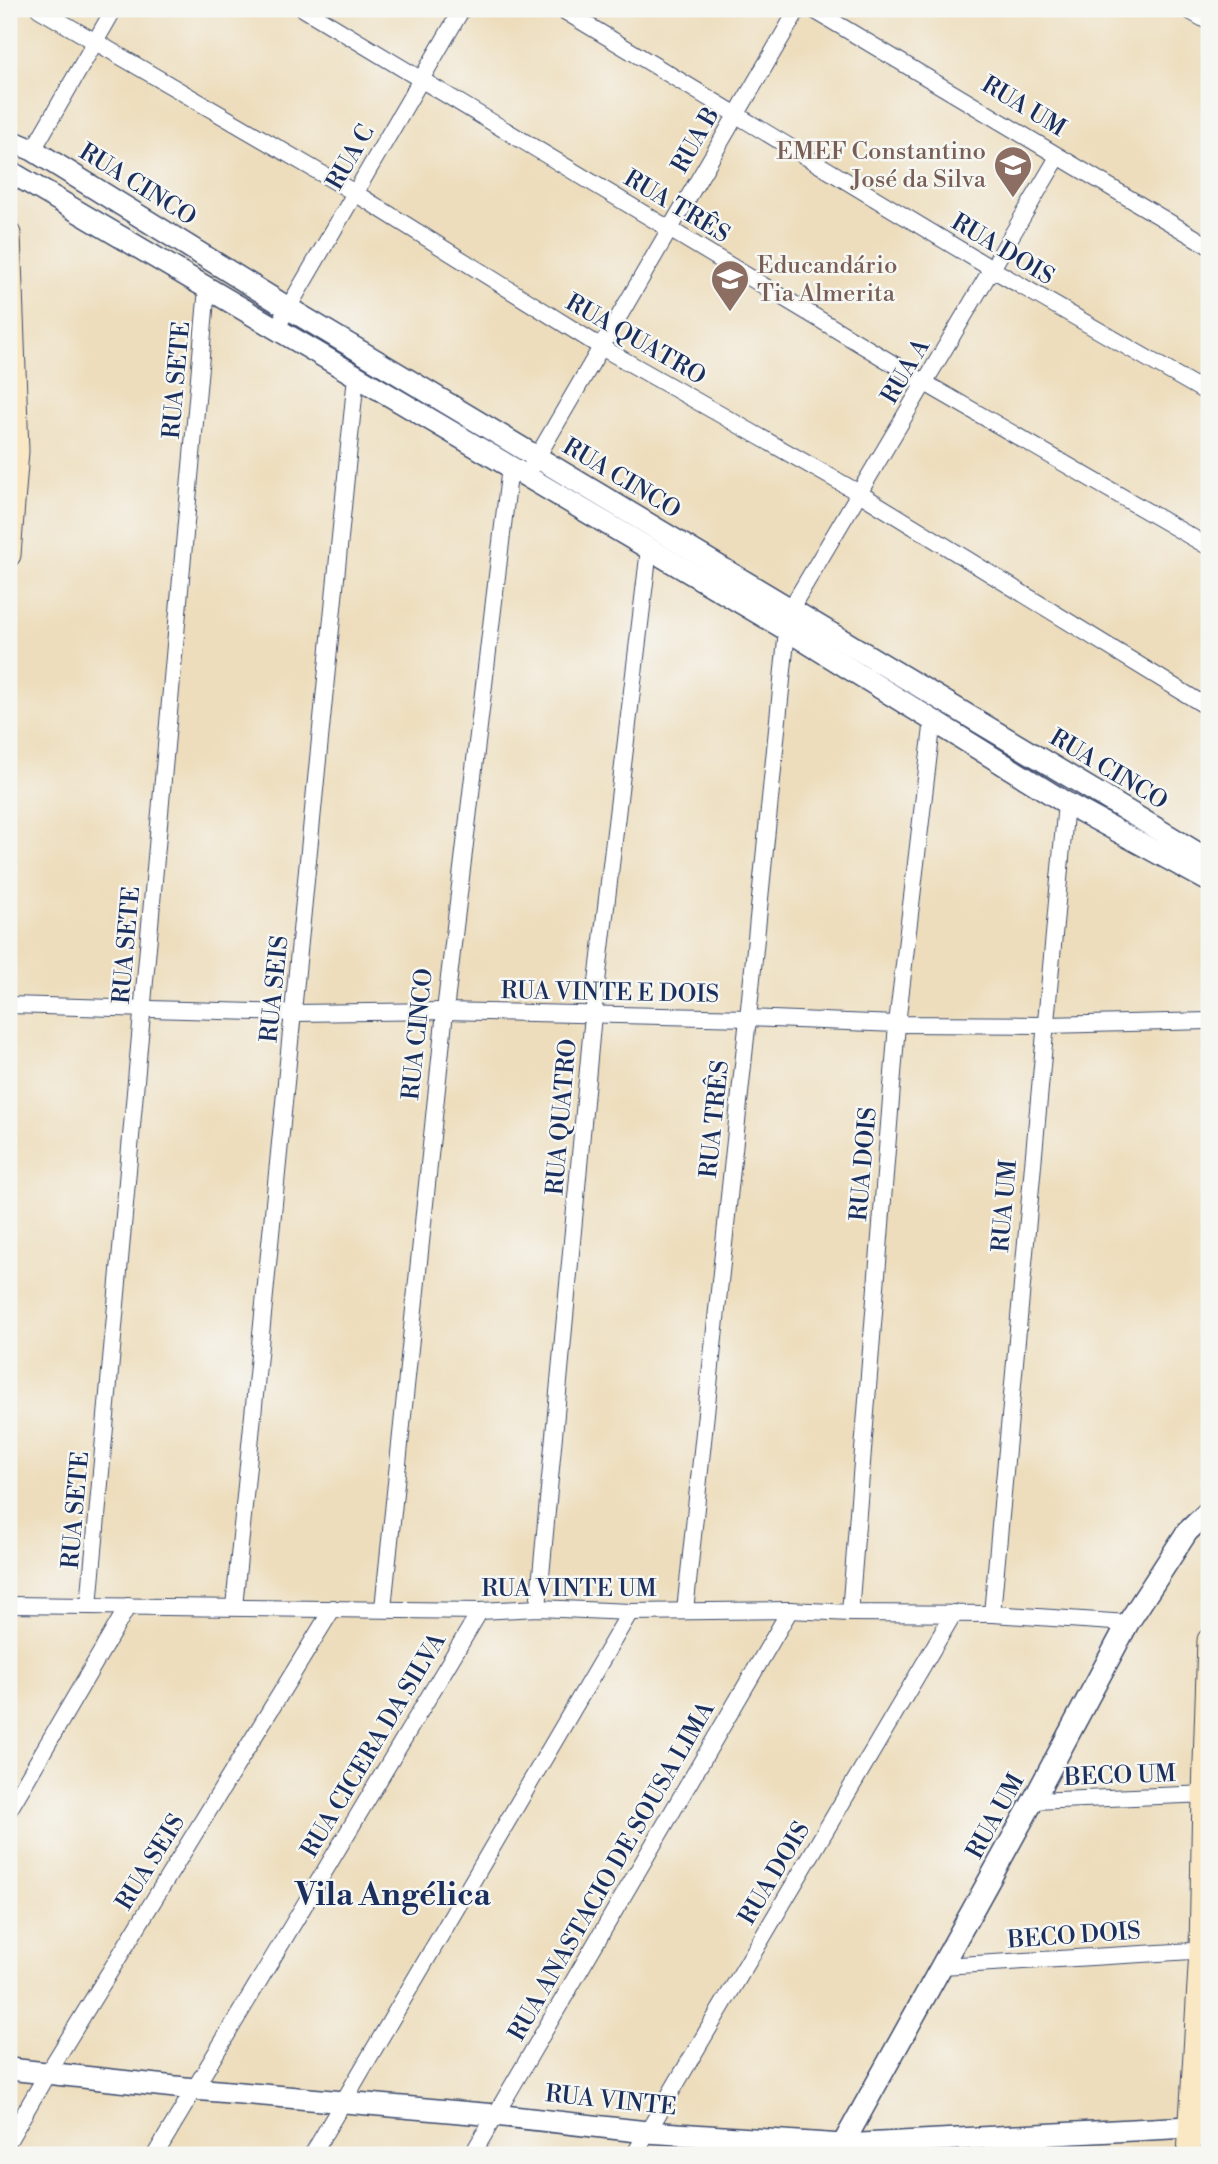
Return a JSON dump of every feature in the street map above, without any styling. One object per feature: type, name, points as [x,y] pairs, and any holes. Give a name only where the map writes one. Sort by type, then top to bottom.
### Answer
[{"type":"main road","points":[[9,234],[11,353],[17,451],[9,555]]},
{"type":"main road","points":[[1189,2155],[1200,2127],[1209,1640]]},
{"type":"street","name":"RUA QUATRO","points":[[39,9],[355,193],[601,347],[859,493],[1209,708]]},
{"type":"street","points":[[33,150],[114,9]]},
{"type":"street","name":"RUA TRÊS","points":[[304,9],[925,383],[1209,547]]},
{"type":"street","name":"RUA C","points":[[276,329],[462,9]]},
{"type":"street","name":"RUA DOIS","points":[[561,9],[992,269],[1209,394]]},
{"type":"street","name":"RUA B","points":[[518,471],[537,457],[798,9]]},
{"type":"street","name":"RUA UM","points":[[813,9],[1209,246]]},
{"type":"street","points":[[1186,9],[1209,22]]},
{"type":"street","name":"RUA CINCO","points":[[9,140],[33,150],[288,308],[1209,860]]},
{"type":"street","name":"RUA A","points":[[790,608],[1058,157]]},
{"type":"street","name":"RUA CINCO","points":[[9,171],[787,630],[1066,803],[1209,881]]},
{"type":"street","name":"RUA SETE","points":[[89,1606],[207,288]]},
{"type":"street","name":"RUA SEIS","points":[[234,1607],[356,376]]},
{"type":"street","name":"RUA CINCO","points":[[383,1608],[445,1011],[518,471]]},
{"type":"street","name":"RUA QUATRO","points":[[538,1608],[593,1015],[649,549]]},
{"type":"street","name":"RUA TRÊS","points":[[685,1611],[787,630]]},
{"type":"street","name":"RUA DOIS","points":[[850,1613],[897,1024],[933,719]]},
{"type":"street","name":"RUA UM","points":[[992,1614],[1066,803]]},
{"type":"street","name":"RUA VINTE E DOIS","points":[[9,1005],[294,1013],[445,1011],[897,1024],[1047,1025],[1209,1021]]},
{"type":"street","name":"RUA UM","points":[[839,2150],[1033,1801],[1128,1623],[1187,1532],[1209,1511]]},
{"type":"street","name":"RUA VINTE UM","points":[[9,1605],[480,1611],[538,1608],[630,1612],[790,1610],[992,1614],[1128,1623]]},
{"type":"street","points":[[9,1810],[128,1606]]},
{"type":"street","name":"RUA SEIS","points":[[9,2140],[333,1608]]},
{"type":"street","name":"RUA ANASTACIO DE SOUSA LIMA","points":[[472,2155],[790,1610]]},
{"type":"street","name":"RUA CICERA DA SILVA","points":[[155,2155],[480,1611]]},
{"type":"street","points":[[312,2155],[630,1612]]},
{"type":"street","name":"RUA DOIS","points":[[634,2155],[954,1614]]},
{"type":"street","name":"BECO UM","points":[[1033,1801],[1207,1794]]},
{"type":"street","name":"BECO DOIS","points":[[942,1966],[1205,1950]]},
{"type":"street","name":"RUA VINTE","points":[[9,2069],[839,2150],[1200,2127]]},
{"type":"place","name":"EMEF Constantino José da Silva","points":[[1013,199]]},
{"type":"place","name":"Educandário Tia Almerita","points":[[730,313]]},
{"type":"district","name":"Vila Angélica","points":[[393,1894]]}]
